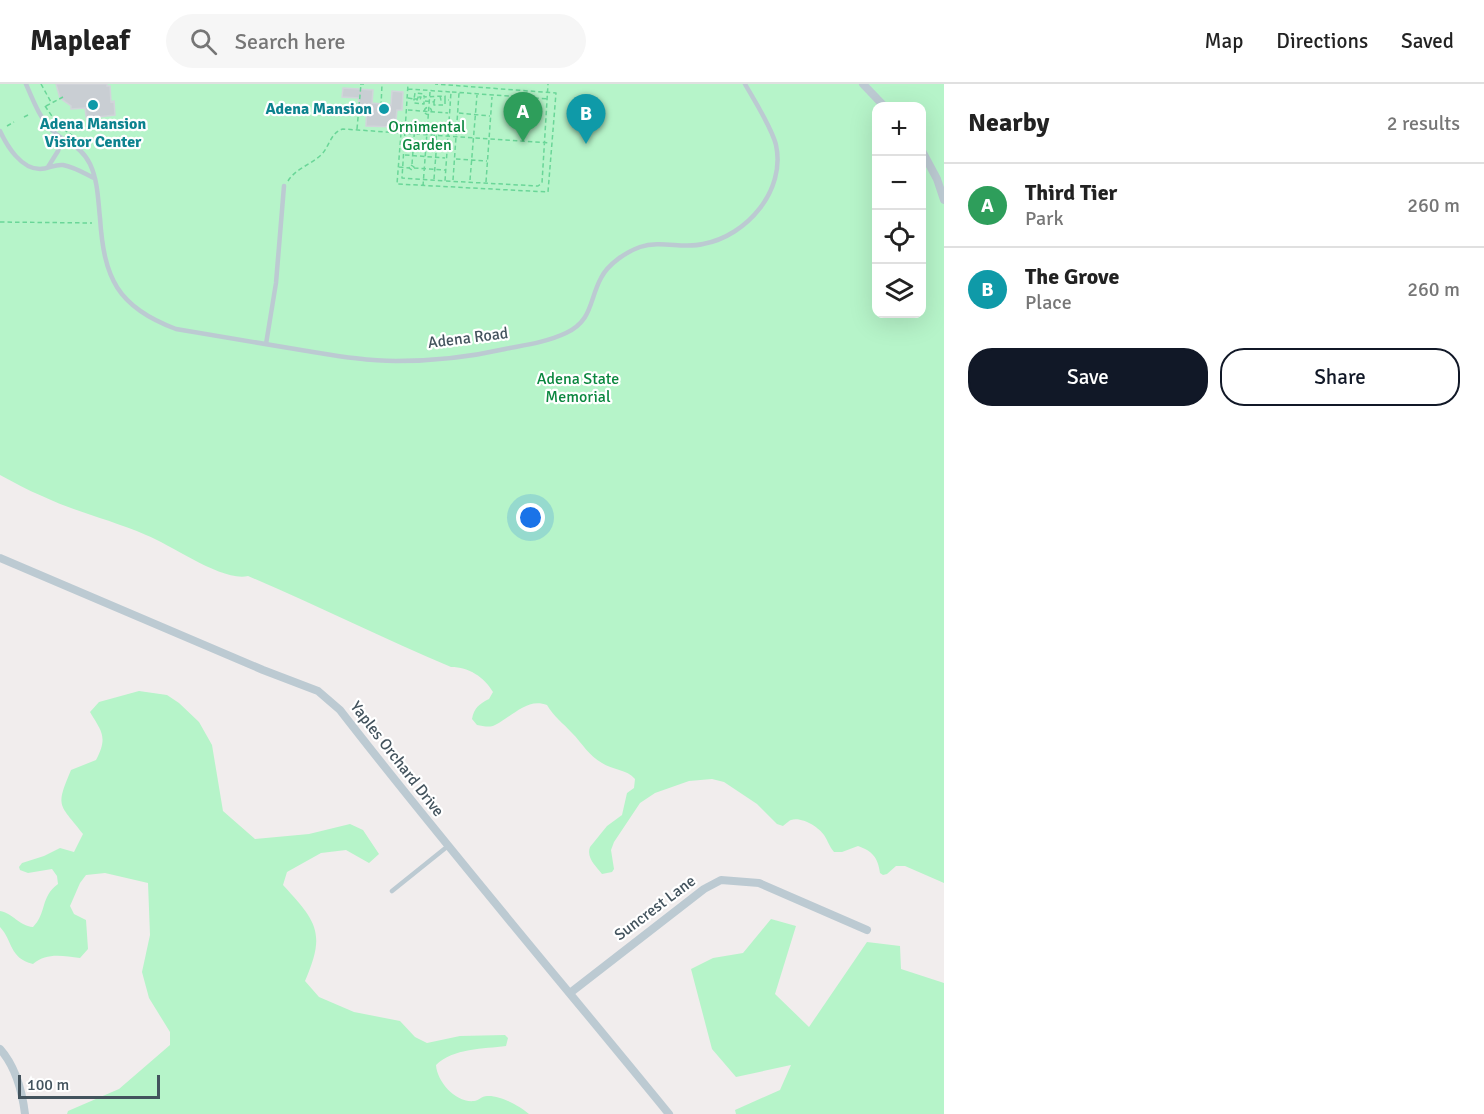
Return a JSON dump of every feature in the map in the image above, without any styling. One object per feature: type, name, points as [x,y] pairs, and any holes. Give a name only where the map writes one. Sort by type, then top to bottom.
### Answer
[{"type":"street","points":[[864,84],[880,102]]},
{"type":"street","points":[[924,156],[937,179],[944,200]]},
{"type":"street","name":"Yaples Orchard Drive","points":[[0,558],[263,670],[318,691],[340,710],[448,846],[669,1114]]},
{"type":"street","name":"Suncrest Lane","points":[[570,993],[704,889],[721,880],[759,883],[867,930]]},
{"type":"street","points":[[0,1049],[14,1068],[20,1084],[25,1114]]},
{"type":"lane","name":"Adena Road","points":[[26,84],[43,118],[52,130],[76,145],[91,167],[98,191],[102,248],[107,269],[117,288],[142,313],[152,320],[176,329],[354,358],[396,361],[480,354],[540,342],[567,333],[582,322],[588,313],[601,278],[608,268],[621,257],[639,248],[655,244],[702,245],[739,228],[755,216],[774,185],[778,157],[776,142],[745,84]]},
{"type":"lane","points":[[0,131],[14,154],[25,164],[40,169],[65,165],[81,170],[94,178]]},
{"type":"lane","points":[[48,167],[58,151],[62,138]]},
{"type":"lane","points":[[266,344],[276,283],[284,186]]},
{"type":"lane","points":[[392,891],[448,846]]},
{"type":"path","points":[[41,84],[51,103]]},
{"type":"path","points":[[357,130],[362,84]]},
{"type":"path","points":[[381,106],[382,84]]},
{"type":"path","points":[[408,84],[402,177],[538,186],[542,183],[549,99],[548,84]]},
{"type":"path","points":[[401,133],[397,184],[548,192],[556,93],[435,84]]},
{"type":"path","points":[[408,89],[549,99]]},
{"type":"path","points":[[423,186],[430,91]]},
{"type":"path","points":[[444,180],[451,92]]},
{"type":"path","points":[[453,181],[459,93]]},
{"type":"path","points":[[470,182],[477,94]]},
{"type":"path","points":[[486,182],[492,95]]},
{"type":"path","points":[[63,97],[44,107],[58,125],[76,138]]},
{"type":"path","points":[[408,98],[429,97],[450,101]]},
{"type":"path","points":[[420,98],[429,102],[439,100]]},
{"type":"path","points":[[407,110],[449,113]]},
{"type":"path","points":[[425,111],[428,115]]},
{"type":"path","points":[[24,117],[34,112]]},
{"type":"path","points":[[458,113],[491,116]]},
{"type":"path","points":[[0,131],[14,122]]},
{"type":"path","points":[[414,137],[415,128]]},
{"type":"path","points":[[284,186],[292,174],[320,155],[333,134],[343,129],[552,143]]},
{"type":"path","points":[[436,140],[437,130]]},
{"type":"path","points":[[413,151],[413,166]]},
{"type":"path","points":[[434,180],[436,153]]},
{"type":"path","points":[[404,155],[446,158]]},
{"type":"path","points":[[455,159],[488,161]]},
{"type":"path","points":[[398,167],[411,170],[413,166]]},
{"type":"path","points":[[413,166],[445,170]]},
{"type":"path","points":[[0,222],[100,223]]},
{"type":"green space","name":"Adena State Memorial","points":[[0,84],[944,84],[944,883],[905,866],[896,866],[883,875],[880,873],[876,859],[867,850],[858,846],[842,852],[834,852],[822,832],[814,826],[795,819],[783,826],[777,824],[757,804],[724,782],[712,779],[689,781],[655,793],[640,803],[614,842],[611,850],[614,869],[612,872],[602,874],[590,858],[590,847],[607,826],[622,815],[627,793],[634,788],[635,779],[628,773],[606,765],[593,757],[547,705],[540,703],[526,706],[493,726],[477,725],[472,719],[474,712],[489,699],[493,692],[481,677],[470,671],[451,667],[248,576],[225,574],[146,535],[31,491],[0,475]]},
{"type":"green space","points":[[139,691],[167,695],[199,722],[212,745],[223,811],[255,839],[309,834],[350,824],[363,830],[379,854],[369,863],[346,850],[321,853],[287,872],[283,885],[304,909],[315,929],[315,951],[305,981],[319,997],[354,1012],[400,1021],[415,1037],[427,1043],[460,1036],[505,1035],[508,1038],[506,1046],[469,1050],[451,1055],[436,1065],[437,1072],[449,1090],[461,1099],[474,1101],[485,1096],[498,1097],[529,1114],[67,1114],[68,1111],[119,1089],[170,1045],[170,1032],[149,998],[142,972],[150,935],[148,883],[105,873],[86,875],[70,906],[74,914],[86,920],[88,949],[80,958],[55,956],[38,960],[33,964],[25,961],[15,953],[0,927],[0,911],[28,926],[33,927],[37,922],[48,894],[58,884],[57,876],[52,869],[28,873],[20,870],[19,867],[22,863],[60,848],[74,852],[83,834],[64,810],[61,799],[71,770],[96,760],[102,746],[102,735],[90,712],[99,702]]},
{"type":"green space","points":[[771,919],[796,926],[775,994],[809,1027],[867,942],[900,946],[901,969],[944,983],[944,1114],[736,1114],[735,1110],[780,1090],[791,1065],[736,1077],[712,1049],[691,969],[713,958],[743,953]]},
{"type":"building","name":"Adena Mansion Visitor Center","points":[[56,84],[107,84],[110,86],[111,102],[114,101],[115,115],[98,117],[99,122],[87,123],[85,108],[71,109],[71,106],[60,98]]},
{"type":"building","name":"Adena Mansion","points":[[343,88],[373,90],[372,103],[391,105],[392,91],[403,92],[402,110],[397,110],[395,127],[366,126],[367,107],[358,107],[359,98],[342,97]]},
{"type":"place","name":"Adena Mansion Visitor Center","points":[[93,105]]},
{"type":"place","name":"Adena Mansion","points":[[384,109]]},
{"type":"place","name":"Third Tier","points":[[523,142]]},
{"type":"place","name":"The Grove","points":[[586,144]]},
{"type":"park label","name":"Ornimental Garden","points":[[427,136]]}]
